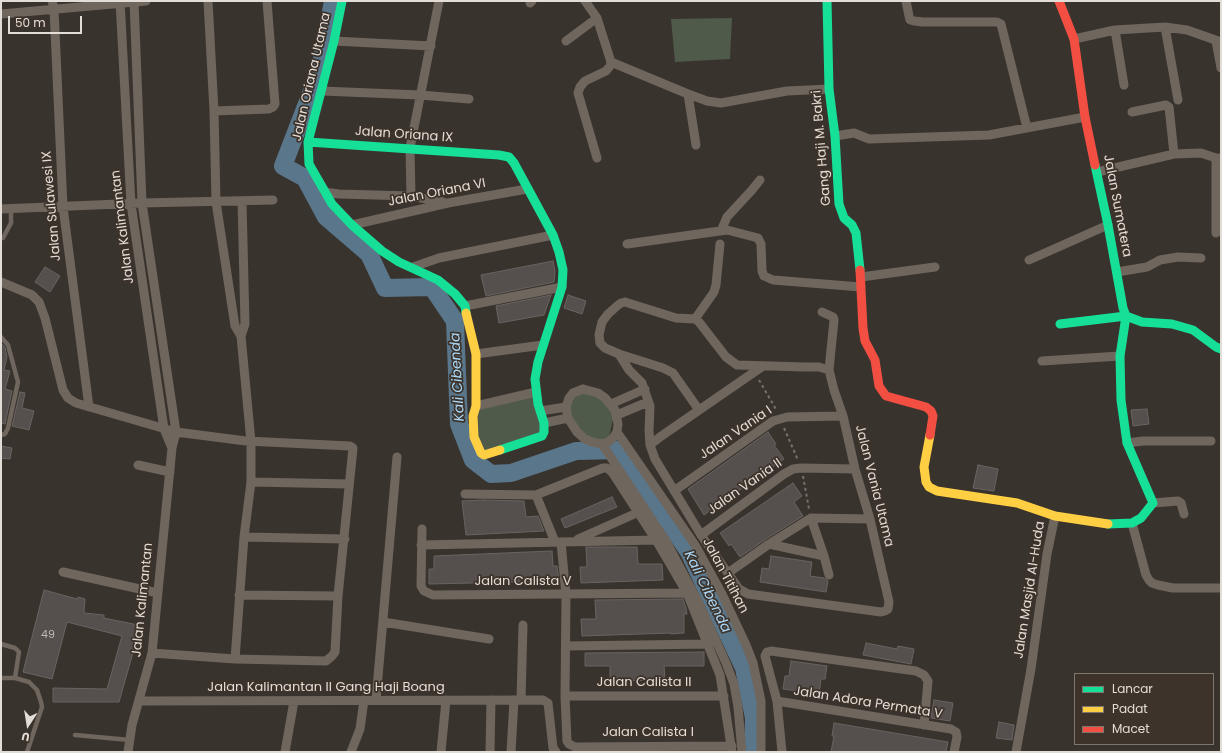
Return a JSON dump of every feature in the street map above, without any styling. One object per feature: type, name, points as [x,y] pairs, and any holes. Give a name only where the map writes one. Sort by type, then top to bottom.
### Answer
[{"type":"street","name":"Jalan Kalimantan","points":[[128,752],[132,725],[152,653],[172,448],[176,432],[142,203],[134,1]]},
{"type":"street","points":[[1,14],[53,5],[146,1]]},
{"type":"street","points":[[208,1],[214,112],[216,202],[235,326],[241,336]]},
{"type":"street","points":[[214,112],[269,109],[275,104],[267,1]]},
{"type":"street","name":"Jalan Oriana Utama","points":[[342,1],[322,91],[308,142],[309,164],[332,204],[352,224],[382,251],[399,262],[438,280],[455,294],[465,306],[476,354],[476,406],[473,416],[474,437],[479,449],[484,455],[542,436],[544,432],[544,423]]},
{"type":"street","points":[[411,196],[410,148],[439,1]]},
{"type":"street","points":[[585,1],[597,18],[611,62],[606,71],[585,81],[580,86],[578,94],[597,158]]},
{"type":"street","name":"Gang Haji M. Bakri","points":[[827,1],[829,89],[835,136],[839,204],[844,218],[852,225],[856,233],[861,277],[863,328],[865,341],[875,360],[879,386],[886,396],[926,407],[931,411],[933,416],[924,467],[924,475],[929,487],[937,491],[1017,504],[1034,508],[1055,516]]},
{"type":"street","points":[[906,1],[910,20],[914,21],[997,22],[1001,24],[1027,128]]},
{"type":"street","name":"Jalan Sumatera","points":[[1059,1],[1074,39],[1085,117],[1108,225],[1123,308],[1126,316]]},
{"type":"street","name":"Jalan Kalimantan","points":[[120,2],[131,204],[164,429],[172,448]]},
{"type":"street","name":"Jalan Sulawesi IX","points":[[53,5],[63,207],[89,407]]},
{"type":"street","points":[[566,41],[597,18]]},
{"type":"street","points":[[1074,39],[1115,30],[1165,27],[1187,30],[1218,42],[1221,68]]},
{"type":"street","points":[[1165,27],[1178,100]]},
{"type":"street","points":[[1115,30],[1124,85]]},
{"type":"street","points":[[334,41],[431,46]]},
{"type":"street","points":[[611,62],[688,94],[707,101],[721,103],[787,91],[829,89]]},
{"type":"street","points":[[322,91],[420,95],[469,99]]},
{"type":"street","points":[[688,94],[696,145]]},
{"type":"street","points":[[1132,112],[1166,105],[1169,107],[1174,154]]},
{"type":"street","points":[[835,136],[854,133],[869,140],[981,135],[1085,117]]},
{"type":"street","name":"Jalan Oriana IX","points":[[308,142],[499,155],[509,158],[514,163],[527,189]]},
{"type":"street","points":[[1097,172],[1174,154],[1200,152],[1219,158],[1216,233]]},
{"type":"street","points":[[721,231],[727,217],[760,180]]},
{"type":"street","points":[[527,189],[553,235],[559,252],[562,270],[562,287],[538,362],[535,380],[536,392],[544,423],[568,418]]},
{"type":"street","name":"Jalan Oriana VI","points":[[352,224],[448,203],[527,189]]},
{"type":"street","points":[[324,192],[339,194],[411,196],[448,203]]},
{"type":"street","points":[[1,209],[142,203],[273,200]]},
{"type":"street","points":[[235,659],[244,537],[251,482],[251,442],[241,336],[245,324],[242,201]]},
{"type":"street","points":[[1029,260],[1108,225]]},
{"type":"street","points":[[627,244],[727,230],[758,238],[761,244],[762,271],[764,276],[773,280],[861,286]]},
{"type":"street","points":[[412,267],[439,258],[553,235]]},
{"type":"street","points":[[695,319],[703,305],[714,292],[720,244]]},
{"type":"street","points":[[1117,272],[1147,267],[1160,260],[1178,257],[1201,258]]},
{"type":"street","points":[[861,277],[935,267]]},
{"type":"street","points":[[1,282],[32,295],[39,302],[45,318],[63,390],[68,398],[76,403],[176,432],[251,442],[350,446],[353,448],[345,539],[338,596],[335,652],[332,656],[326,661],[235,659],[152,653]]},
{"type":"street","points":[[465,306],[562,287]]},
{"type":"street","points":[[699,410],[672,373],[663,368],[619,354],[605,348],[600,343],[599,335],[602,322],[608,314],[621,303],[629,303],[676,318],[695,319],[703,326],[726,357],[737,365],[747,377]]},
{"type":"street","name":"Jalan Vania Utama","points":[[728,573],[739,589],[746,594],[881,612],[888,609],[889,602],[870,519],[854,469],[843,416],[829,370],[834,320],[833,316],[822,312]]},
{"type":"street","points":[[1060,324],[1126,316],[1142,322],[1172,324],[1193,330],[1221,349]]},
{"type":"street","points":[[1126,316],[1120,356],[1121,400],[1127,443],[1153,502]]},
{"type":"street","points":[[476,354],[543,345]]},
{"type":"street","points":[[619,354],[629,370],[642,383],[645,389],[650,406],[650,445],[655,459],[701,535],[728,573],[769,544],[811,518],[870,519]]},
{"type":"street","points":[[1042,361],[1120,356]]},
{"type":"street","points":[[737,365],[804,366],[819,367],[829,370]]},
{"type":"street","points":[[650,445],[763,366]]},
{"type":"street","points":[[583,389],[598,393],[611,404],[617,415],[617,432],[611,440],[602,444],[585,439],[577,432],[568,418],[566,407],[569,398],[573,393],[583,389]]},
{"type":"street","points":[[611,404],[645,389]]},
{"type":"street","points":[[476,406],[536,392]]},
{"type":"street","points":[[617,415],[643,404],[650,406]]},
{"type":"street","points":[[540,410],[566,407]]},
{"type":"street","name":"Jalan Vania I","points":[[674,491],[773,421],[787,417],[843,416]]},
{"type":"street","name":"Jalan Titihan","points":[[617,432],[694,545],[722,594],[746,645],[754,669],[761,701],[761,752]]},
{"type":"street","points":[[1127,443],[1143,441],[1212,441]]},
{"type":"street","points":[[602,444],[666,540],[700,605],[734,684],[742,752]]},
{"type":"street","points":[[376,700],[397,457]]},
{"type":"street","points":[[138,464],[170,472]]},
{"type":"street","name":"Jalan Calista I","points":[[536,495],[597,470],[607,468],[616,477],[639,512],[687,593],[709,644],[720,675],[732,749],[575,747],[567,741],[565,696]]},
{"type":"street","name":"Jalan Vania II","points":[[701,535],[793,469],[854,469]]},
{"type":"street","points":[[251,482],[349,484]]},
{"type":"street","points":[[465,494],[536,495],[558,542],[566,595],[565,696]]},
{"type":"street","points":[[1153,502],[1178,501],[1181,503],[1184,514]]},
{"type":"street","points":[[1153,502],[1148,512],[1132,523],[1146,575],[1149,580],[1158,586],[1173,588],[1221,588]]},
{"type":"street","points":[[572,542],[639,512]]},
{"type":"street","name":"Jalan Masjid Al-Huda","points":[[1016,752],[1031,669],[1046,554],[1055,516],[1105,524],[1132,523]]},
{"type":"street","points":[[811,518],[829,575]]},
{"type":"street","name":"Jalan Calista V","points":[[422,529],[420,582],[424,591],[428,594],[566,595],[687,593]]},
{"type":"street","points":[[244,537],[345,539]]},
{"type":"street","points":[[421,545],[656,540]]},
{"type":"street","points":[[769,544],[824,556]]},
{"type":"street","points":[[63,572],[158,593]]},
{"type":"street","points":[[239,595],[338,596]]},
{"type":"street","points":[[383,622],[489,638]]},
{"type":"street","points":[[510,752],[518,700],[523,625]]},
{"type":"street","points":[[566,646],[709,644]]},
{"type":"street","points":[[782,752],[777,701],[765,656],[767,652],[771,651],[916,672],[924,675],[928,681],[924,726]]},
{"type":"street","name":"Jalan Calista II","points":[[565,696],[724,696]]},
{"type":"street","name":"Jalan Kalimantan II Gang Haji Boang","points":[[139,700],[543,700],[548,703],[553,748],[556,752]]},
{"type":"street","points":[[351,752],[360,729],[364,700]]},
{"type":"street","points":[[441,752],[446,700]]},
{"type":"street","points":[[490,752],[491,700]]},
{"type":"street","points":[[285,752],[294,701]]},
{"type":"street","name":"Jalan Adora Permata V","points":[[777,701],[924,726],[951,729],[956,732],[957,737],[954,752]]},
{"type":"lane","points":[[3,238],[11,223],[11,209]]},
{"type":"lane","points":[[1,336],[8,345],[18,382],[8,428],[5,434],[1,435]]},
{"type":"lane","points":[[1,644],[16,648],[19,652],[15,678]]},
{"type":"lane","points":[[1,678],[15,678],[33,685],[37,690],[42,707],[28,752]]},
{"type":"lane","points":[[75,735],[130,740]]},
{"type":"path","points":[[755,372],[780,418],[801,468],[811,518]]},
{"type":"green space","points":[[732,18],[730,59],[675,62],[671,19]]},
{"type":"green space","points":[[589,390],[615,410],[608,442],[592,442],[568,418],[573,393]]},
{"type":"green space","points":[[535,394],[542,431],[484,453],[476,436],[477,407]]},
{"type":"building","points":[[553,261],[555,271],[554,282],[486,296],[481,275]]},
{"type":"building","points":[[45,267],[60,276],[50,292],[35,282]]},
{"type":"building","points":[[551,295],[544,315],[499,323],[496,306]]},
{"type":"building","points":[[568,295],[586,301],[582,314],[564,308]]},
{"type":"building","points":[[1,343],[5,347],[7,357],[4,370],[10,371],[5,389],[12,391],[5,424],[1,423]]},
{"type":"building","points":[[20,392],[25,393],[22,408],[34,411],[29,430],[12,426]]},
{"type":"building","points":[[1147,409],[1149,424],[1133,426],[1131,410]]},
{"type":"building","points":[[768,432],[776,444],[774,445],[784,459],[704,515],[688,489]]},
{"type":"building","points":[[1,446],[12,448],[10,459],[1,458]]},
{"type":"building","points":[[978,465],[998,469],[994,491],[973,488]]},
{"type":"building","points":[[793,483],[802,496],[794,502],[803,516],[740,557],[731,544],[729,546],[720,533]]},
{"type":"building","points":[[612,497],[617,507],[565,528],[561,519]]},
{"type":"building","points":[[462,501],[524,501],[526,517],[538,516],[544,531],[466,535]]},
{"type":"building","points":[[586,547],[637,547],[638,564],[662,564],[663,580],[581,583],[580,567],[587,567]]},
{"type":"building","points":[[552,551],[553,566],[557,566],[559,581],[429,584],[429,569],[434,569],[434,556]]},
{"type":"building","points":[[771,556],[812,562],[810,576],[824,578],[828,581],[826,592],[760,582],[762,568],[769,569]]},
{"type":"building","points":[[44,590],[77,599],[78,597],[85,599],[84,613],[104,615],[104,618],[138,625],[136,634],[138,635],[119,702],[53,702],[53,688],[107,689],[122,636],[67,622],[52,679],[23,672]]},
{"type":"building","points":[[683,599],[687,614],[684,614],[684,633],[582,636],[581,619],[596,619],[595,600]]},
{"type":"building","points":[[866,643],[897,649],[898,646],[914,649],[911,664],[863,655]]},
{"type":"building","points":[[704,652],[704,666],[664,666],[665,680],[610,681],[610,666],[585,666],[585,653]]},
{"type":"building","points":[[791,661],[827,666],[825,679],[821,679],[819,694],[783,689],[785,676],[789,676]]},
{"type":"building","points":[[934,700],[953,703],[950,721],[931,718]]},
{"type":"building","points":[[999,722],[1014,725],[1012,740],[996,738]]},
{"type":"building","points":[[834,723],[948,742],[946,752],[831,752],[834,736],[832,736]]},
{"type":"waterway","name":"Kali Cibenda","points":[[333,1],[320,70],[283,166],[305,178],[326,217],[369,254],[385,288],[432,287],[455,321],[459,424],[473,460],[491,474],[511,473],[576,451],[620,450],[689,552],[744,668],[754,718],[753,752]]},
{"type":"traffic: fast","points":[[342,1],[334,41],[308,142],[309,164],[332,204],[352,225],[382,251],[399,262],[438,280],[455,294],[465,306],[466,313]]},
{"type":"traffic: fast","points":[[827,1],[829,89],[835,136],[839,204],[844,218],[852,225],[856,233],[860,270]]},
{"type":"traffic: fast","points":[[308,142],[499,155],[509,157],[514,163],[553,235],[563,270],[562,287],[538,362],[535,379],[538,404],[544,423],[544,432],[542,436],[500,450]]},
{"type":"traffic: fast","points":[[1095,165],[1108,225],[1123,308],[1126,316],[1142,322],[1172,324],[1193,330],[1221,349]]},
{"type":"traffic: fast","points":[[1060,324],[1126,316],[1120,356],[1121,400],[1127,443],[1153,503],[1141,518],[1132,523],[1108,524]]},
{"type":"traffic: slow","points":[[466,313],[476,354],[476,406],[473,416],[474,437],[481,453],[484,455],[500,450]]},
{"type":"traffic: slow","points":[[930,435],[924,467],[926,482],[929,487],[937,491],[1017,503],[1055,516],[1108,524]]},
{"type":"traffic: jam","points":[[1059,1],[1074,39],[1085,117],[1095,165]]},
{"type":"traffic: jam","points":[[860,270],[865,341],[875,360],[879,386],[886,396],[926,407],[931,411],[933,416],[930,435]]}]
